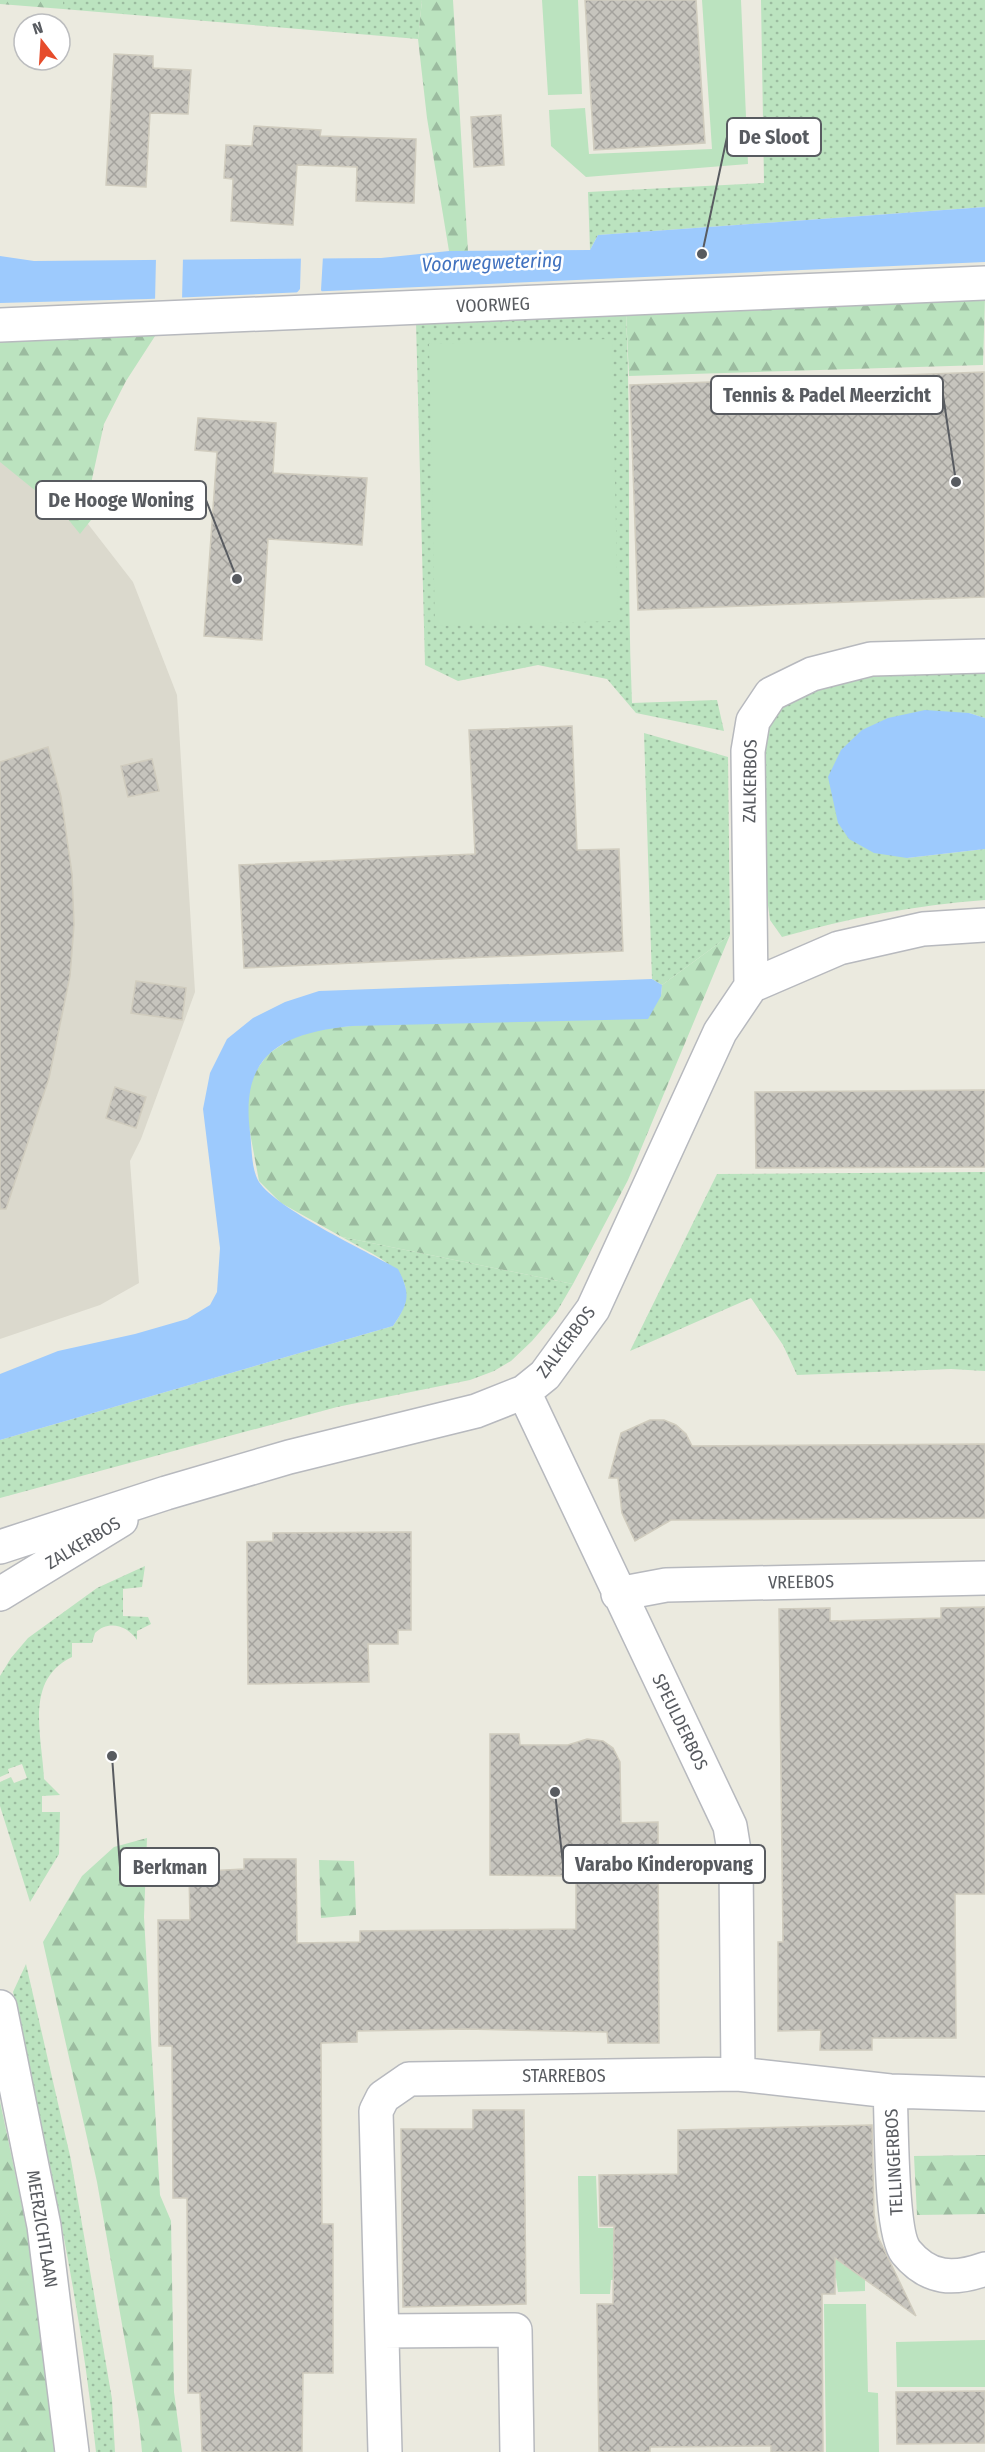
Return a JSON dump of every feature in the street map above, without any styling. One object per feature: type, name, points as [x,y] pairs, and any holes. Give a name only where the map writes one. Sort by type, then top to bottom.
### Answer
[{"type":"street","name":"VOORWEG","points":[[0,325],[985,283]]},
{"type":"street","name":"ZALKERBOS","points":[[0,1546],[166,1492],[289,1457],[466,1413],[524,1392],[545,1375],[593,1309],[720,1032],[751,986],[748,751],[753,721],[771,694],[812,674],[871,659],[985,656]]},
{"type":"street","points":[[751,986],[839,948],[923,929],[985,926]]},
{"type":"street","name":"SPEULDERBOS","points":[[524,1392],[730,1826],[736,1863],[738,2074]]},
{"type":"street","name":"ZALKERBOS","points":[[0,1594],[166,1492]]},
{"type":"street","name":"VREEBOS","points":[[618,1594],[666,1585],[985,1578]]},
{"type":"street","name":"MEERZICHTLAAN","points":[[0,2007],[44,2226],[72,2452]]},
{"type":"street","name":"STARREBOS","points":[[386,2452],[376,2112],[383,2097],[409,2079],[738,2074],[890,2091],[985,2094]]},
{"type":"street","name":"TELLINGERBOS","points":[[890,2091],[897,2221],[905,2251],[929,2272],[956,2278],[985,2269]]},
{"type":"street","points":[[382,2331],[515,2330],[517,2452]]},
{"type":"shaded area","points":[[0,457],[74,506],[133,582],[177,695],[195,992],[141,1139],[130,1161],[139,1283],[100,1305],[0,1339]]},
{"type":"green space","points":[[0,0],[63,0],[63,9],[0,4]]},
{"type":"green space","points":[[63,0],[422,0],[418,39],[63,9]]},
{"type":"green space","points":[[422,0],[453,0],[468,252],[449,251],[427,118],[418,39]]},
{"type":"green space","points":[[542,0],[578,0],[582,94],[548,95]]},
{"type":"green space","points":[[702,0],[741,0],[748,164],[586,177],[551,146],[549,110],[585,108],[589,154],[712,149]]},
{"type":"green space","points":[[761,0],[985,0],[985,207],[598,235],[590,250],[588,192],[764,183]]},
{"type":"green space","points":[[985,295],[983,365],[629,376],[626,312]]},
{"type":"green space","points":[[626,312],[632,703],[717,700],[724,731],[636,713],[607,679],[538,665],[458,681],[425,665],[416,322]]},
{"type":"green space","points":[[157,333],[126,381],[104,424],[92,479],[91,520],[80,534],[63,513],[0,462],[0,340]]},
{"type":"green space","points":[[612,339],[618,621],[435,626],[429,344]]},
{"type":"green space","points":[[985,668],[985,718],[969,713],[907,858],[985,849],[985,900],[882,913],[782,937],[770,920],[767,898],[765,739],[774,716],[793,697],[878,672]]},
{"type":"green space","points":[[644,733],[728,757],[730,935],[662,985],[652,979]]},
{"type":"green space","points":[[730,935],[628,1180],[573,1284],[342,1237],[281,1203],[259,1181],[248,1122],[247,1094],[253,1075],[268,1054],[292,1038],[320,1029],[661,996],[662,985]]},
{"type":"green space","points":[[985,1172],[985,1371],[951,1369],[797,1375],[783,1345],[751,1298],[630,1351],[717,1174]]},
{"type":"green space","points":[[342,1237],[573,1284],[556,1313],[511,1361],[494,1371],[470,1380],[337,1407],[0,1498],[0,1440],[393,1326],[403,1308],[406,1293],[403,1281],[385,1262]]},
{"type":"green space","points":[[145,1566],[142,1587],[123,1589],[123,1616],[148,1617],[151,1624],[137,1631],[137,1640],[123,1628],[111,1626],[95,1633],[92,1643],[72,1643],[72,1657],[57,1667],[47,1680],[42,1694],[39,1727],[44,1779],[60,1795],[42,1796],[42,1812],[60,1812],[59,1854],[30,1902],[0,1806],[0,1782],[11,1777],[14,1783],[27,1778],[22,1764],[8,1769],[9,1773],[0,1777],[0,1676],[11,1658],[28,1638],[97,1588]]},
{"type":"green space","points":[[147,1838],[144,1917],[160,2195],[171,2221],[174,2392],[182,2452],[142,2452],[139,2421],[97,2182],[43,1942],[82,1876],[114,1847]]},
{"type":"green space","points":[[319,1860],[354,1861],[356,1915],[321,1918]]},
{"type":"green space","points":[[26,1964],[71,2160],[112,2399],[115,2452],[96,2452],[71,2279],[50,2164],[13,1992]]},
{"type":"green space","points":[[0,2101],[37,2278],[57,2452],[0,2452]]},
{"type":"green space","points":[[985,2155],[985,2214],[917,2215],[914,2156]]},
{"type":"green space","points":[[578,2176],[596,2176],[598,2228],[843,2228],[865,2275],[865,2291],[838,2292],[836,2278],[611,2280],[610,2294],[580,2294]]},
{"type":"green space","points":[[824,2304],[866,2304],[868,2392],[878,2393],[879,2452],[826,2452]]},
{"type":"green space","points":[[985,2340],[985,2387],[897,2387],[896,2342]]},
{"type":"water","name":"Voorwegwetering","points":[[985,207],[985,262],[148,299],[0,303],[0,256],[34,261],[381,258],[449,251],[590,250],[598,235]]},
{"type":"water","points":[[925,710],[969,713],[985,718],[985,849],[907,858],[874,853],[849,839],[838,823],[828,777],[841,750],[862,730],[888,718]]},
{"type":"water","points":[[652,979],[662,985],[661,996],[648,1019],[352,1026],[305,1035],[286,1042],[271,1052],[259,1066],[252,1084],[249,1105],[252,1158],[256,1177],[269,1193],[302,1217],[398,1269],[405,1285],[406,1298],[402,1311],[393,1326],[0,1440],[0,1374],[58,1351],[135,1334],[187,1319],[210,1305],[217,1292],[220,1248],[203,1109],[210,1073],[227,1039],[253,1018],[285,1002],[319,991]]},
{"type":"pier","points":[[301,256],[323,256],[321,290],[323,294],[294,296],[300,289]]},
{"type":"pier","points":[[156,257],[183,257],[182,301],[155,302]]},
{"type":"building","points":[[585,0],[696,0],[705,143],[594,150]]},
{"type":"building","points":[[114,54],[153,56],[153,68],[191,70],[188,114],[150,113],[146,187],[106,185]]},
{"type":"building","points":[[501,115],[504,165],[474,167],[471,117]]},
{"type":"building","points":[[254,126],[321,130],[320,136],[416,139],[414,203],[356,201],[357,167],[297,165],[293,225],[231,221],[233,179],[224,178],[226,145],[252,146]]},
{"type":"building","points":[[984,372],[985,597],[638,610],[630,385]]},
{"type":"building","points":[[198,418],[276,423],[273,473],[367,478],[362,545],[268,539],[262,640],[204,636],[217,452],[195,450]]},
{"type":"building","points":[[572,726],[577,850],[619,849],[623,951],[244,968],[239,865],[475,854],[469,730]]},
{"type":"building","points":[[48,747],[61,797],[72,874],[74,925],[70,976],[49,1078],[6,1209],[0,1209],[0,762]]},
{"type":"building","points":[[152,759],[159,791],[128,797],[121,766]]},
{"type":"building","points":[[136,981],[186,988],[182,1020],[131,1013]]},
{"type":"building","points":[[115,1087],[146,1097],[136,1128],[106,1118]]},
{"type":"building","points":[[985,1090],[985,1167],[756,1168],[755,1092]]},
{"type":"building","points":[[650,1420],[664,1420],[676,1425],[686,1434],[692,1446],[985,1444],[985,1518],[671,1520],[635,1541],[622,1513],[618,1478],[609,1478],[621,1433]]},
{"type":"building","points":[[411,1532],[411,1630],[398,1630],[398,1644],[368,1644],[369,1682],[248,1684],[247,1542],[273,1541],[273,1533]]},
{"type":"building","points":[[985,1607],[985,1894],[955,1894],[956,2038],[872,2038],[872,2050],[820,2050],[821,2030],[778,2031],[778,1942],[783,1942],[779,1609],[830,1608],[830,1621],[941,1618],[941,1608]]},
{"type":"building","points":[[490,1734],[519,1734],[520,1745],[568,1745],[587,1739],[603,1741],[613,1748],[620,1762],[621,1823],[658,1822],[659,2043],[608,2043],[607,2032],[467,2029],[357,2031],[357,2042],[321,2043],[322,2224],[333,2224],[333,2373],[303,2373],[302,2452],[202,2452],[200,2393],[188,2393],[187,2198],[173,2198],[172,2046],[159,2046],[158,1920],[190,1920],[189,1872],[244,1869],[244,1859],[296,1859],[297,1943],[360,1942],[360,1931],[576,1929],[576,1876],[490,1875]]},
{"type":"building","points":[[473,2110],[524,2110],[526,2304],[403,2307],[401,2129],[473,2129]]},
{"type":"building","points":[[872,2125],[874,2214],[878,2237],[916,2316],[835,2258],[835,2294],[822,2294],[823,2452],[771,2452],[771,2446],[650,2447],[650,2452],[599,2452],[597,2304],[613,2304],[614,2226],[600,2226],[599,2175],[678,2174],[678,2130]]},
{"type":"building","points":[[985,2391],[985,2443],[897,2444],[896,2392]]},
{"type":"place","name":"De Sloot","points":[[702,254]]},
{"type":"place","name":"Tennis & Padel Meerzicht","points":[[956,482]]},
{"type":"place","name":"De Hooge Woning","points":[[237,579]]},
{"type":"place","name":"Berkman","points":[[112,1756]]},
{"type":"place","name":"Varabo Kinderopvang","points":[[555,1792]]}]
